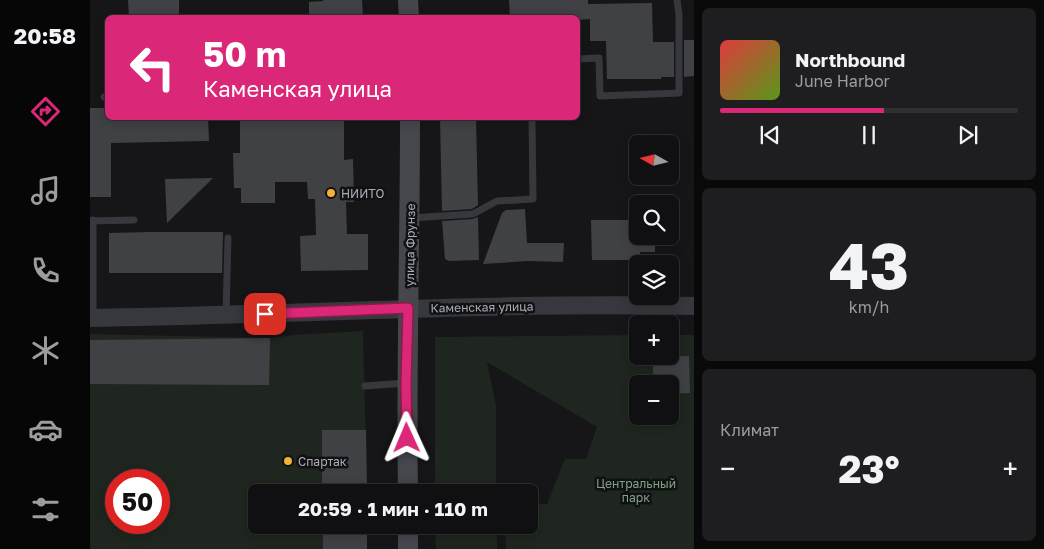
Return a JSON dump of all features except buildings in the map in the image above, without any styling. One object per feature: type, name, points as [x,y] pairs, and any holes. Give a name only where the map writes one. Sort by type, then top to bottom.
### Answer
[{"type":"main road","points":[[408,0],[409,15]]},
{"type":"main road","name":"улица Фрунзе","points":[[408,484],[406,384],[410,120]]},
{"type":"main road","points":[[408,534],[408,549]]},
{"type":"street","name":"Каменская улица","points":[[91,318],[226,316],[408,308],[694,306]]},
{"type":"lane","points":[[580,59],[599,58],[600,96],[679,93],[679,15],[677,0]]},
{"type":"lane","points":[[410,218],[473,214],[496,201],[533,199],[532,120]]},
{"type":"lane","points":[[91,318],[92,221],[134,220]]},
{"type":"lane","points":[[226,316],[228,238]]},
{"type":"lane","points":[[364,386],[406,384]]},
{"type":"green space","name":"Спартак","points":[[363,331],[367,484],[248,484],[248,534],[367,534],[367,549],[90,549],[90,334],[270,338]]},
{"type":"green space","name":"Центральный парк","points":[[629,335],[629,365],[679,365],[679,335],[694,335],[694,549],[506,549],[505,534],[538,534],[538,504],[547,504],[565,459],[586,459],[597,427],[487,362],[496,406],[496,484],[435,484],[435,337]]},
{"type":"green space","points":[[435,534],[497,534],[497,549],[436,549]]},
{"type":"place","name":"НИИТО","points":[[331,193]]},
{"type":"place","name":"Спартак","points":[[288,461]]},
{"type":"route","points":[[265,314],[408,308],[407,438]]}]
